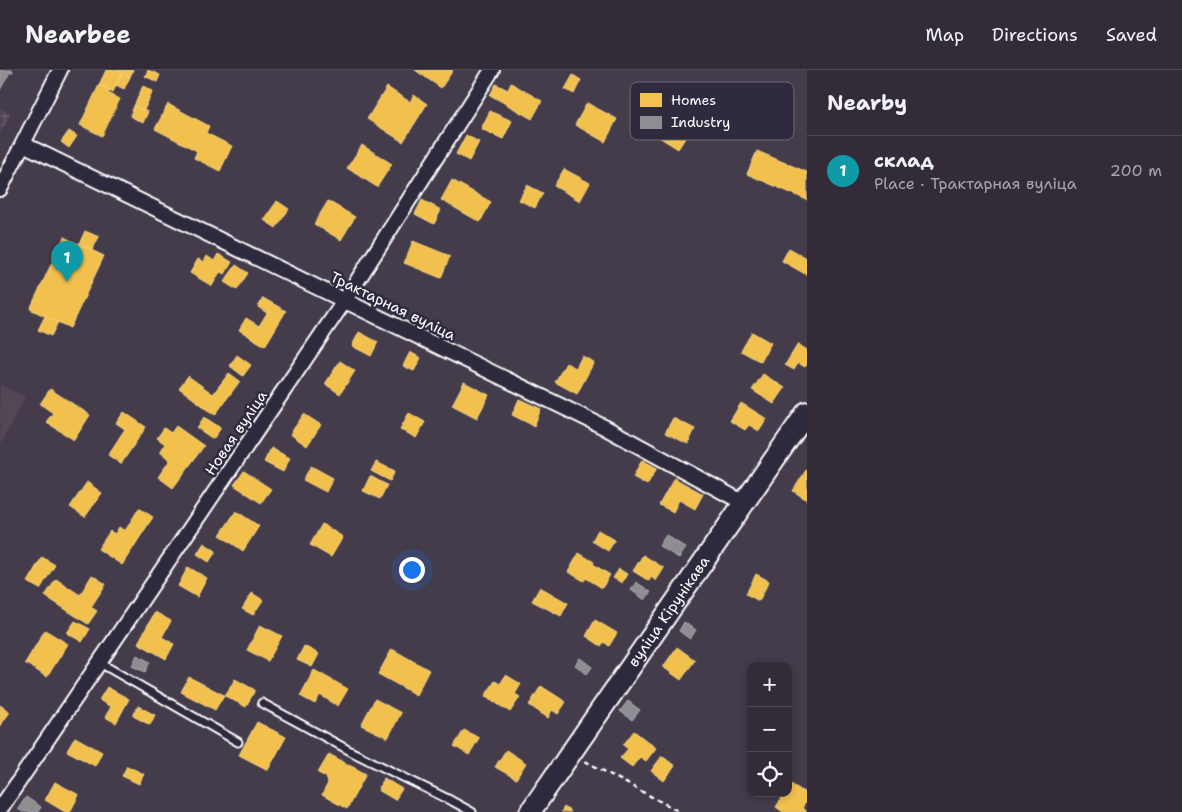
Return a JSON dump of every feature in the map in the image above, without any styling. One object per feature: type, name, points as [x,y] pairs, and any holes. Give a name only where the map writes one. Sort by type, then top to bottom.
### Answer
[{"type":"street","points":[[0,189],[60,70]]},
{"type":"street","name":"Новая вуліца","points":[[0,809],[345,300],[492,70]]},
{"type":"street","name":"Трактарная вуліца","points":[[23,144],[604,428],[744,503]]},
{"type":"street","name":"вуліца Кірунікава","points":[[530,812],[807,412]]},
{"type":"lane","points":[[100,663],[238,742]]},
{"type":"lane","points":[[262,703],[354,753],[472,812]]},
{"type":"path","points":[[570,753],[680,812]]},
{"type":"shaded area","points":[[0,107],[10,115],[0,134]]},
{"type":"shaded area","points":[[0,385],[25,397],[0,446]]},
{"type":"building: Homes","points":[[106,70],[133,70],[130,77],[122,73],[113,92],[99,85]]},
{"type":"building: Homes","points":[[148,70],[160,75],[157,82],[145,76]]},
{"type":"building: Homes","points":[[415,70],[453,70],[441,88]]},
{"type":"building: Homes","points":[[122,73],[130,77],[124,89],[116,85]]},
{"type":"building: Homes","points":[[573,75],[581,80],[574,94],[565,89]]},
{"type":"building: Homes","points":[[511,83],[542,101],[532,119],[490,95],[496,84],[508,90]]},
{"type":"building: Homes","points":[[99,85],[110,90],[108,93],[120,99],[102,136],[80,125]]},
{"type":"building: Homes","points":[[143,86],[153,91],[144,110],[134,106]]},
{"type":"building: Homes","points":[[387,87],[410,102],[414,95],[427,104],[403,142],[367,119]]},
{"type":"building: Homes","points":[[587,103],[617,119],[605,142],[575,125]]},
{"type":"building: Homes","points":[[168,104],[209,126],[206,133],[232,146],[220,171],[194,158],[197,151],[155,129]]},
{"type":"building: Homes","points":[[134,106],[148,112],[143,123],[130,116]]},
{"type":"building: Homes","points":[[490,111],[512,121],[503,139],[481,129]]},
{"type":"building: Homes","points":[[69,131],[77,136],[69,148],[61,142]]},
{"type":"building: Homes","points":[[466,135],[479,142],[469,161],[456,154]]},
{"type":"building: Homes","points":[[664,140],[684,140],[678,149]]},
{"type":"building: Homes","points":[[362,145],[392,164],[377,187],[347,168]]},
{"type":"building: Homes","points":[[757,151],[807,172],[807,200],[747,174]]},
{"type":"building: Homes","points":[[564,169],[590,183],[580,201],[554,186]]},
{"type":"building: Homes","points":[[452,180],[491,202],[480,222],[441,200]]},
{"type":"building: Homes","points":[[527,185],[543,193],[535,208],[519,200]]},
{"type":"building: Homes","points":[[422,200],[441,210],[434,224],[415,214]]},
{"type":"building: Homes","points":[[277,201],[289,209],[276,228],[264,220]]},
{"type":"building: Homes","points":[[328,201],[355,217],[341,240],[314,224]]},
{"type":"building: Homes","points":[[85,231],[99,237],[92,250],[79,244]]},
{"type":"building: Homes","points":[[64,237],[104,256],[70,328],[30,309]]},
{"type":"building: Homes","points":[[413,241],[450,256],[441,278],[404,263]]},
{"type":"building: Homes","points":[[789,248],[807,258],[807,275],[782,261]]},
{"type":"building: Homes","points":[[218,254],[232,262],[225,274],[220,272],[212,286],[190,273],[198,259],[204,262],[207,256],[214,261]]},
{"type":"building: Homes","points":[[236,265],[248,273],[237,290],[224,282]]},
{"type":"building: Homes","points":[[263,298],[286,311],[265,346],[239,330],[246,318],[259,326],[267,313],[258,307]]},
{"type":"building: Homes","points":[[45,316],[58,322],[51,336],[38,330]]},
{"type":"building: Homes","points":[[359,332],[378,342],[371,356],[352,346]]},
{"type":"building: Homes","points":[[752,332],[771,343],[761,362],[741,351]]},
{"type":"building: Homes","points":[[798,344],[807,350],[807,365],[805,367],[798,363],[794,370],[785,365]]},
{"type":"building: Homes","points":[[410,352],[421,358],[414,371],[403,366]]},
{"type":"building: Homes","points":[[237,355],[251,365],[243,376],[230,366]]},
{"type":"building: Homes","points":[[582,356],[594,362],[577,394],[555,382],[566,363],[576,368]]},
{"type":"building: Homes","points":[[340,361],[355,371],[340,394],[325,384]]},
{"type":"building: Homes","points":[[229,373],[240,381],[215,415],[179,388],[188,376],[213,394]]},
{"type":"building: Homes","points":[[763,374],[785,388],[774,404],[752,390]]},
{"type":"building: Homes","points":[[464,382],[489,395],[477,418],[452,405]]},
{"type":"building: Homes","points":[[50,389],[90,415],[74,440],[46,422],[53,413],[40,404]]},
{"type":"building: Homes","points":[[519,399],[541,409],[534,426],[512,415]]},
{"type":"building: Homes","points":[[741,403],[767,419],[759,431],[749,425],[745,430],[730,421]]},
{"type":"building: Homes","points":[[124,412],[146,427],[121,464],[108,455],[125,429],[116,423]]},
{"type":"building: Homes","points":[[409,413],[425,422],[416,438],[400,429]]},
{"type":"building: Homes","points":[[304,414],[321,425],[307,446],[290,434]]},
{"type":"building: Homes","points":[[204,417],[221,428],[213,439],[197,428]]},
{"type":"building: Homes","points":[[673,418],[695,429],[688,444],[665,433]]},
{"type":"building: Homes","points":[[176,426],[204,446],[173,488],[158,477],[170,460],[160,452],[165,444],[157,438],[164,428],[171,433]]},
{"type":"building: Homes","points":[[271,448],[290,458],[283,472],[264,462]]},
{"type":"building: Homes","points":[[642,460],[657,468],[647,485],[633,477]]},
{"type":"building: Homes","points":[[376,462],[395,471],[390,481],[371,471]]},
{"type":"building: Homes","points":[[311,466],[333,478],[326,492],[303,480]]},
{"type":"building: Homes","points":[[244,471],[271,489],[261,503],[234,485]]},
{"type":"building: Homes","points":[[807,471],[807,500],[793,491]]},
{"type":"building: Homes","points":[[370,476],[387,485],[380,499],[363,491]]},
{"type":"building: Homes","points":[[674,478],[703,494],[695,509],[679,500],[673,512],[659,505]]},
{"type":"building: Homes","points":[[87,482],[102,493],[85,517],[70,507]]},
{"type":"building: Homes","points":[[139,508],[153,517],[122,565],[98,549],[110,531],[115,534],[119,527],[125,531]]},
{"type":"building: Homes","points":[[236,511],[259,526],[243,551],[220,535]]},
{"type":"building: Homes","points":[[322,524],[343,537],[331,557],[310,545]]},
{"type":"building: Homes","points":[[598,530],[615,540],[608,551],[592,541]]},
{"type":"building: Homes","points":[[204,543],[216,551],[209,562],[197,554]]},
{"type":"building: Homes","points":[[579,553],[610,575],[602,588],[586,578],[584,581],[568,572]]},
{"type":"building: Homes","points":[[643,555],[664,568],[656,581],[651,577],[649,581],[633,571]]},
{"type":"building: Homes","points":[[42,557],[55,565],[40,589],[27,582]]},
{"type":"building: Homes","points":[[188,567],[207,578],[197,597],[178,586]]},
{"type":"building: Homes","points":[[619,569],[627,574],[622,583],[613,578]]},
{"type":"building: Homes","points":[[756,574],[769,581],[759,601],[746,594]]},
{"type":"building: Homes","points":[[92,575],[106,584],[91,607],[97,611],[88,624],[45,596],[56,579],[80,595]]},
{"type":"building: Homes","points":[[540,587],[568,603],[561,616],[532,601]]},
{"type":"building: Homes","points":[[252,593],[263,600],[253,615],[242,609]]},
{"type":"building: Homes","points":[[155,612],[171,621],[162,637],[174,644],[166,659],[138,643]]},
{"type":"building: Homes","points":[[595,620],[617,633],[609,646],[604,642],[601,646],[586,636]]},
{"type":"building: Homes","points":[[75,621],[90,629],[82,642],[67,633]]},
{"type":"building: Homes","points":[[260,625],[282,636],[268,661],[247,650]]},
{"type":"building: Homes","points":[[45,630],[68,644],[47,677],[25,663]]},
{"type":"building: Homes","points":[[304,646],[319,654],[312,667],[297,660]]},
{"type":"building: Homes","points":[[677,647],[695,660],[681,680],[663,667]]},
{"type":"building: Homes","points":[[392,649],[429,670],[416,695],[378,674]]},
{"type":"building: Homes","points":[[314,670],[348,689],[338,706],[320,695],[315,704],[300,696]]},
{"type":"building: Homes","points":[[506,675],[521,684],[515,694],[520,697],[510,712],[485,696],[495,681],[500,684]]},
{"type":"building: Homes","points":[[189,677],[224,695],[215,710],[181,692]]},
{"type":"building: Homes","points":[[235,679],[255,690],[246,707],[225,696]]},
{"type":"building: Homes","points":[[541,686],[566,702],[558,714],[552,710],[548,718],[529,705]]},
{"type":"building: Homes","points":[[107,687],[129,699],[116,723],[105,717],[111,707],[99,700]]},
{"type":"building: Homes","points":[[375,699],[401,713],[388,738],[361,725]]},
{"type":"building: Homes","points":[[0,705],[10,712],[0,726]]},
{"type":"building: Homes","points":[[138,706],[155,715],[150,725],[133,716]]},
{"type":"building: Homes","points":[[257,722],[286,737],[268,770],[239,755]]},
{"type":"building: Homes","points":[[464,730],[479,738],[469,755],[454,746]]},
{"type":"building: Homes","points":[[634,731],[656,748],[646,761],[640,757],[632,767],[620,758],[628,749],[623,745]]},
{"type":"building: Homes","points":[[75,737],[102,752],[95,766],[67,751]]},
{"type":"building: Homes","points":[[506,750],[526,763],[516,779],[495,767]]},
{"type":"building: Homes","points":[[329,754],[366,774],[347,809],[322,795],[328,783],[326,777],[318,773]]},
{"type":"building: Homes","points":[[662,756],[675,766],[664,781],[651,771]]},
{"type":"building: Homes","points":[[127,766],[144,774],[139,784],[122,776]]},
{"type":"building: Homes","points":[[384,778],[402,789],[395,800],[378,790]]},
{"type":"building: Homes","points":[[55,782],[79,795],[70,812],[65,812],[45,800]]},
{"type":"building: Homes","points":[[792,785],[807,794],[807,800],[802,808],[807,812],[783,812],[776,807],[782,797],[792,797]]},
{"type":"building: Homes","points":[[564,807],[571,812],[561,812]]},
{"type":"building: Industry","points":[[0,70],[13,70],[0,90]]},
{"type":"building: Industry","points":[[666,535],[686,548],[679,558],[659,546]]},
{"type":"building: Industry","points":[[636,582],[651,592],[645,600],[631,590]]},
{"type":"building: Industry","points":[[684,622],[696,630],[690,639],[679,631]]},
{"type":"building: Industry","points":[[137,655],[150,662],[145,672],[132,666]]},
{"type":"building: Industry","points":[[580,658],[592,667],[587,674],[575,665]]},
{"type":"building: Industry","points":[[628,701],[640,710],[632,720],[620,711]]},
{"type":"building: Industry","points":[[26,797],[41,807],[38,812],[23,812],[18,809]]},
{"type":"place","name":"склад","points":[[67,282]]}]
